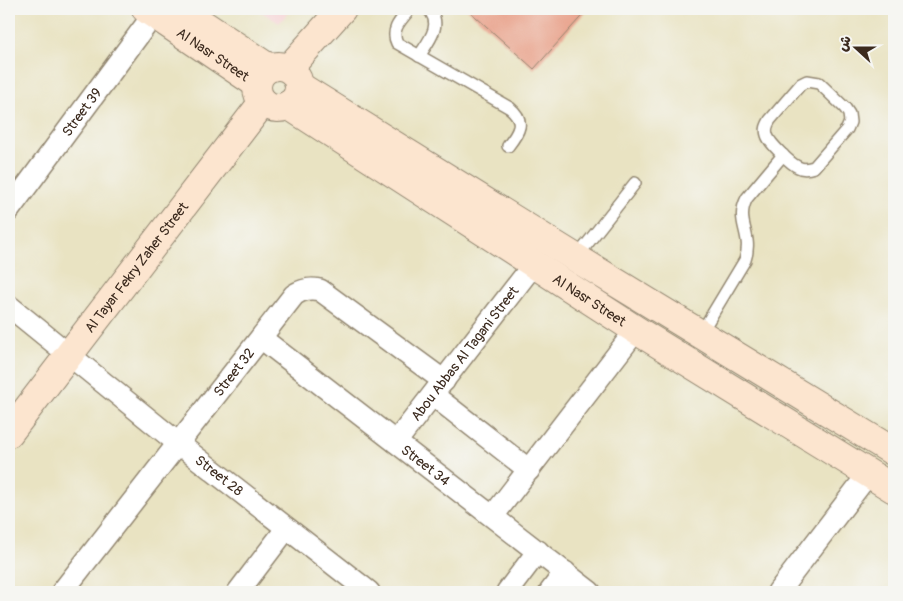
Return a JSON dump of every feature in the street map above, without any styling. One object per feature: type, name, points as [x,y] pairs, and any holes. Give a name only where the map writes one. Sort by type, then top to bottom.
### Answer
[{"type":"main road","name":"Al Nasr Street","points":[[180,9],[277,86],[533,265],[894,489]]},
{"type":"main road","name":"Al Tayar Fekry Zaher Street","points":[[9,433],[277,86],[342,9]]},
{"type":"main road","name":"Al Nasr Street","points":[[150,11],[576,258],[894,452]]},
{"type":"main road","points":[[734,391],[752,364]]},
{"type":"street","name":"Street 39","points":[[9,210],[150,11]]},
{"type":"street","name":"Abou Abbas Al Tagani Street","points":[[396,442],[533,265]]},
{"type":"street","name":"Street 32","points":[[62,592],[294,295],[302,290],[311,288],[320,290],[438,388],[529,470]]},
{"type":"street","name":"Street 28","points":[[9,306],[179,444],[369,592]]},
{"type":"street","points":[[493,516],[636,330]]},
{"type":"street","name":"Street 34","points":[[261,338],[590,592]]},
{"type":"street","points":[[784,590],[869,473]]},
{"type":"street","points":[[238,592],[286,529]]},
{"type":"street","points":[[506,592],[538,551]]},
{"type":"street","points":[[550,592],[565,572]]},
{"type":"lane","points":[[410,9],[397,26],[394,38],[397,43],[516,112],[520,126],[518,133],[508,146]]},
{"type":"lane","points":[[419,56],[435,29],[435,20],[428,9]]},
{"type":"lane","points":[[807,81],[818,83],[850,114],[850,122],[847,129],[814,167],[801,169],[795,166],[783,154],[769,141],[766,134],[767,126],[801,84],[807,81]]},
{"type":"lane","points":[[701,333],[745,260],[748,251],[748,241],[742,221],[743,205],[783,154]]},
{"type":"lane","points":[[576,258],[635,183]]},
{"type":"shaded area","points":[[257,9],[292,9],[279,23]]},
{"type":"building","points":[[467,9],[588,9],[534,69]]}]
